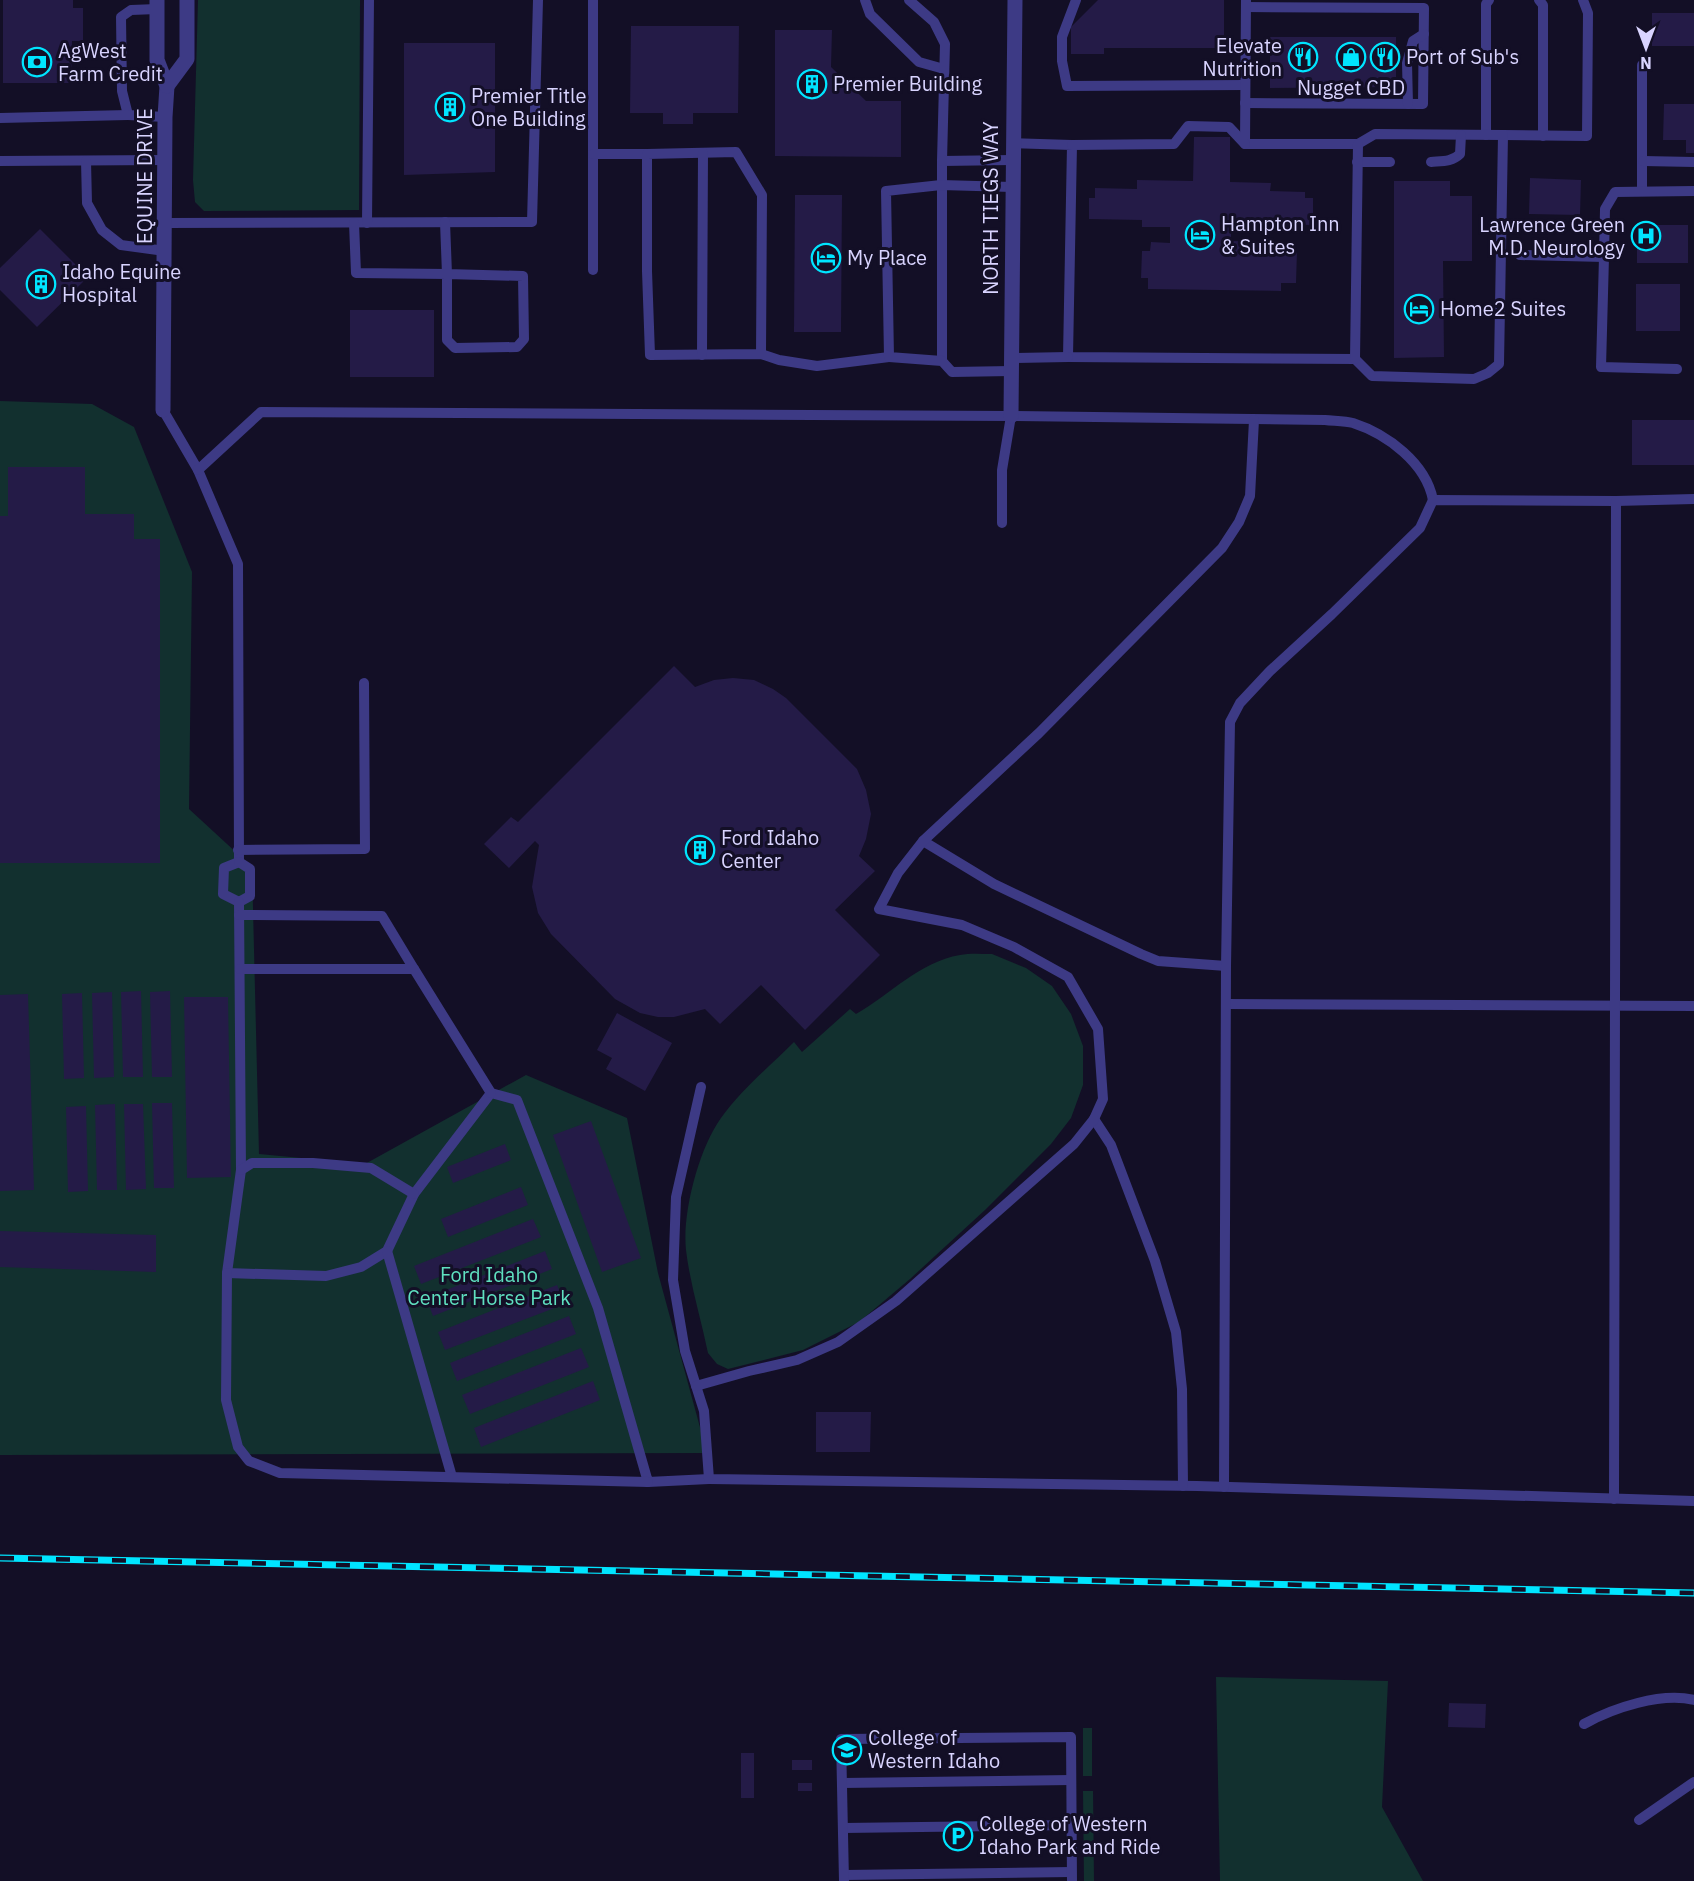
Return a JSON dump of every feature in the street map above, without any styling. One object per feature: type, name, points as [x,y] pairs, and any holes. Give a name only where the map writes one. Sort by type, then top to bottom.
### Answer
[{"type":"street","name":"EQUINE DRIVE","points":[[168,86],[187,59],[187,0]]},
{"type":"street","name":"NORTH TIEGS WAY","points":[[1011,416],[1014,0]]},
{"type":"street","name":"EQUINE DRIVE","points":[[157,4],[157,60],[168,86],[165,117],[163,410]]},
{"type":"lane","points":[[367,223],[369,0]]},
{"type":"lane","points":[[165,223],[532,222],[538,0]]},
{"type":"lane","points":[[593,0],[593,270]]},
{"type":"lane","points":[[865,0],[870,14],[919,62],[945,69]]},
{"type":"lane","points":[[909,0],[934,22],[945,44],[941,185],[942,361],[952,372],[1068,357],[1355,359],[1372,376],[1474,379],[1488,373],[1499,364],[1503,135]]},
{"type":"lane","points":[[1077,0],[1062,37],[1062,61],[1067,86],[1245,86]]},
{"type":"lane","points":[[1486,135],[1486,4],[1489,0]]},
{"type":"lane","points":[[1539,0],[1543,5],[1543,136]]},
{"type":"lane","points":[[1012,143],[1174,144],[1188,126],[1229,127],[1245,144],[1358,144],[1375,134],[1587,136],[1588,13],[1583,0]]},
{"type":"lane","points":[[128,115],[122,91],[121,17],[131,10],[157,4]]},
{"type":"lane","points":[[1245,103],[1423,104],[1424,8],[1246,4],[1245,86],[1245,103],[1245,144]]},
{"type":"lane","points":[[1408,104],[1407,63],[1413,41],[1424,34]]},
{"type":"lane","points":[[1642,64],[1642,191]]},
{"type":"lane","points":[[0,118],[128,115],[165,117]]},
{"type":"lane","points":[[1431,162],[1447,161],[1460,154],[1461,135]]},
{"type":"lane","points":[[1355,359],[1358,144]]},
{"type":"lane","points":[[1068,357],[1072,145]]},
{"type":"lane","points":[[593,154],[736,152],[762,195],[761,354]]},
{"type":"lane","points":[[702,355],[703,153]]},
{"type":"lane","points":[[647,154],[650,355],[761,354],[779,360],[817,366],[889,357],[942,361]]},
{"type":"lane","points":[[0,161],[165,160]]},
{"type":"lane","points":[[942,161],[1012,160]]},
{"type":"lane","points":[[86,161],[87,203],[102,230],[121,245],[165,251]]},
{"type":"lane","points":[[1642,161],[1694,162]]},
{"type":"lane","points":[[1357,162],[1390,162]]},
{"type":"lane","points":[[889,357],[886,191],[941,185],[1012,187]]},
{"type":"lane","points":[[1677,369],[1601,367],[1605,209],[1615,192],[1694,190]]},
{"type":"lane","points":[[354,223],[356,273],[447,274],[523,276],[524,339],[521,343],[512,348],[455,348],[449,344],[447,340],[447,274],[446,222]]},
{"type":"lane","points":[[1520,255],[1604,257]]},
{"type":"lane","points":[[163,410],[198,470],[238,564],[239,862]]},
{"type":"lane","points":[[198,470],[261,412],[1325,420],[1351,423],[1378,433],[1406,454],[1430,486],[1433,500],[1420,528],[1239,703],[1230,722],[1226,966],[1224,1487]]},
{"type":"lane","points":[[1002,523],[1002,470],[1011,416]]},
{"type":"lane","points":[[696,1386],[797,1360],[838,1342],[905,1293],[1074,1144],[1094,1119],[1103,1099],[1098,1029],[1068,977],[1014,947],[962,925],[879,909],[898,873],[923,841],[1039,734],[1222,548],[1239,522],[1250,496],[1254,420]]},
{"type":"lane","points":[[1433,500],[1694,499]]},
{"type":"lane","points":[[1614,1499],[1616,501]]},
{"type":"lane","points":[[238,850],[365,849],[364,683]]},
{"type":"lane","points":[[923,841],[994,884],[1141,954],[1158,961],[1226,966]]},
{"type":"lane","points":[[239,862],[224,868],[224,894],[239,902]]},
{"type":"lane","points":[[239,862],[250,869],[250,896],[239,902]]},
{"type":"lane","points":[[239,902],[241,1170],[227,1274],[226,1400],[238,1447],[249,1461],[280,1473],[648,1482],[709,1479],[1183,1486],[1694,1501]]},
{"type":"lane","points":[[239,915],[382,916],[491,1094],[517,1100],[598,1308],[648,1482]]},
{"type":"lane","points":[[240,969],[414,969]]},
{"type":"lane","points":[[1227,1004],[1694,1006]]},
{"type":"lane","points":[[701,1087],[676,1197],[673,1280],[685,1351],[704,1411],[709,1479]]},
{"type":"lane","points":[[227,1274],[326,1276],[361,1267],[387,1251],[414,1194],[491,1094]]},
{"type":"lane","points":[[1094,1119],[1111,1145],[1155,1261],[1176,1332],[1182,1389],[1183,1486]]},
{"type":"lane","points":[[241,1170],[252,1163],[313,1163],[371,1168],[414,1194]]},
{"type":"lane","points":[[387,1251],[452,1477]]},
{"type":"lane","points":[[1584,1724],[1614,1710],[1649,1700],[1686,1698],[1694,1700]]},
{"type":"lane","points":[[1071,1737],[1071,1780],[1071,1876],[844,1878],[841,1739],[1071,1737]]},
{"type":"lane","points":[[842,1783],[1071,1780]]},
{"type":"lane","points":[[1639,1820],[1694,1782]]},
{"type":"lane","points":[[843,1828],[1071,1825]]},
{"type":"green space","points":[[198,0],[360,0],[359,210],[204,211],[195,202],[193,180]]},
{"type":"green space","name":"Ford Idaho Center Horse Park","points":[[0,401],[92,404],[134,427],[192,572],[189,809],[252,867],[259,1154],[365,1164],[526,1075],[627,1118],[658,1273],[707,1453],[0,1455]]},
{"type":"green space","points":[[992,954],[1026,968],[1052,986],[1071,1014],[1083,1046],[1083,1085],[1071,1118],[1051,1144],[985,1210],[859,1322],[803,1350],[728,1369],[717,1364],[708,1353],[690,1276],[685,1235],[699,1163],[721,1118],[746,1088],[794,1042],[802,1052],[850,1009],[856,1014],[931,964],[960,955]]},
{"type":"green space","points":[[1216,1677],[1388,1681],[1382,1807],[1423,1881],[1220,1881]]},
{"type":"green space","points":[[1083,1728],[1092,1728],[1092,1776],[1083,1776]]},
{"type":"green space","points":[[1083,1791],[1093,1791],[1094,1881],[1084,1881]]},
{"type":"building","name":"AgWest Farm Credit","points":[[3,0],[73,0],[73,8],[83,8],[83,41],[72,41],[71,83],[3,83]]},
{"type":"building","points":[[1098,0],[1224,0],[1224,48],[1104,48],[1104,54],[1071,54],[1071,27]]},
{"type":"building","points":[[1652,13],[1694,13],[1694,46],[1652,46]]},
{"type":"building","points":[[631,26],[739,26],[738,113],[693,113],[693,124],[663,124],[663,113],[630,113]]},
{"type":"building","name":"Premier Building","points":[[775,30],[832,30],[831,67],[866,101],[901,101],[901,157],[775,156]]},
{"type":"building","points":[[1270,37],[1396,37],[1396,87],[1270,88]]},
{"type":"building","name":"Premier Title One Building","points":[[404,43],[495,43],[495,172],[404,175]]},
{"type":"building","points":[[1664,104],[1694,104],[1694,153],[1686,153],[1686,140],[1663,140]]},
{"type":"building","name":"Hampton Inn & Suites","points":[[1194,137],[1230,137],[1230,182],[1271,183],[1270,191],[1305,192],[1305,198],[1313,198],[1313,225],[1273,224],[1273,230],[1231,229],[1231,241],[1281,242],[1280,251],[1297,251],[1296,283],[1281,283],[1281,291],[1148,289],[1148,278],[1141,278],[1142,251],[1150,251],[1151,242],[1170,243],[1170,227],[1142,227],[1142,220],[1089,219],[1089,198],[1095,198],[1095,188],[1137,189],[1137,180],[1193,181]]},
{"type":"building","points":[[1530,178],[1581,180],[1580,215],[1529,214]]},
{"type":"building","name":"Home2 Suites","points":[[1394,181],[1450,181],[1450,196],[1472,196],[1472,261],[1443,261],[1444,357],[1394,358]]},
{"type":"building","points":[[795,195],[842,195],[841,332],[794,332]]},
{"type":"building","points":[[1637,225],[1688,225],[1688,263],[1637,263]]},
{"type":"building","name":"Idaho Equine Hospital","points":[[40,229],[88,277],[37,327],[0,290],[0,268]]},
{"type":"building","points":[[1636,284],[1680,284],[1680,331],[1636,331]]},
{"type":"building","points":[[350,310],[434,310],[434,377],[350,377]]},
{"type":"building","points":[[1632,420],[1694,420],[1694,465],[1632,465]]},
{"type":"building","points":[[8,467],[85,467],[85,514],[134,514],[134,539],[160,539],[160,863],[0,863],[0,516],[8,516]]},
{"type":"building","name":"Ford Idaho Center","points":[[674,666],[695,687],[714,680],[733,678],[754,680],[773,689],[786,698],[857,769],[866,790],[871,814],[866,839],[859,856],[875,871],[835,910],[880,955],[805,1030],[761,985],[720,1024],[705,1009],[674,1017],[658,1017],[640,1013],[615,999],[551,934],[538,913],[532,887],[539,845],[535,841],[509,868],[484,844],[511,817],[518,822]]},
{"type":"building","points":[[141,991],[143,1077],[123,1077],[121,992]]},
{"type":"building","points":[[170,991],[172,1077],[152,1077],[150,992]]},
{"type":"building","points":[[112,992],[114,1077],[94,1078],[92,993]]},
{"type":"building","points":[[82,993],[84,1078],[64,1079],[62,994]]},
{"type":"building","points":[[28,994],[34,1190],[0,1191],[0,995]]},
{"type":"building","points":[[184,997],[228,997],[231,1177],[187,1178]]},
{"type":"building","points":[[617,1013],[672,1043],[645,1091],[606,1069],[612,1058],[597,1050]]},
{"type":"building","points":[[152,1103],[172,1103],[174,1188],[154,1188]]},
{"type":"building","points":[[115,1104],[117,1190],[97,1190],[95,1105]]},
{"type":"building","points":[[124,1104],[143,1104],[146,1189],[126,1190]]},
{"type":"building","points":[[86,1106],[88,1191],[68,1192],[66,1107]]},
{"type":"building","points":[[591,1121],[641,1258],[602,1272],[553,1135]]},
{"type":"building","points":[[505,1144],[511,1160],[453,1183],[447,1167]]},
{"type":"building","points":[[521,1187],[528,1205],[448,1237],[441,1219]]},
{"type":"building","points":[[533,1219],[541,1237],[421,1284],[414,1266]]},
{"type":"building","points":[[0,1231],[156,1235],[156,1272],[0,1267]]},
{"type":"building","points":[[545,1251],[552,1269],[433,1316],[426,1298]]},
{"type":"building","points":[[557,1285],[565,1304],[445,1350],[438,1332]]},
{"type":"building","points":[[569,1316],[576,1334],[457,1381],[450,1363]]},
{"type":"building","points":[[581,1348],[589,1367],[470,1414],[462,1395]]},
{"type":"building","points":[[593,1381],[600,1400],[481,1447],[474,1428]]},
{"type":"building","points":[[816,1412],[871,1412],[870,1452],[816,1452]]},
{"type":"building","points":[[1449,1703],[1486,1704],[1485,1728],[1448,1727]]},
{"type":"building","points":[[741,1753],[754,1753],[754,1798],[741,1798]]},
{"type":"building","points":[[792,1760],[812,1760],[812,1770],[792,1770]]},
{"type":"building","points":[[798,1783],[812,1783],[812,1791],[798,1791]]},
{"type":"railway","points":[[0,1558],[1694,1593]]},
{"type":"place","name":"Elevate Nutrition","points":[[1303,57]]},
{"type":"place","name":"Nugget CBD","points":[[1351,57]]},
{"type":"place","name":"Port of Sub's","points":[[1385,57]]},
{"type":"place","name":"AgWest Farm Credit","points":[[37,62]]},
{"type":"place","name":"Premier Building","points":[[812,84]]},
{"type":"place","name":"Premier Title One Building","points":[[450,107]]},
{"type":"place","name":"Hampton Inn & Suites","points":[[1200,235]]},
{"type":"place","name":"Lawrence Green M.D. Neurology","points":[[1646,236]]},
{"type":"place","name":"My Place","points":[[826,258]]},
{"type":"place","name":"Idaho Equine Hospital","points":[[41,284]]},
{"type":"place","name":"Home2 Suites","points":[[1419,309]]},
{"type":"place","name":"Ford Idaho Center","points":[[700,850]]},
{"type":"place","name":"College of Western Idaho","points":[[847,1750]]},
{"type":"place","name":"College of Western Idaho Park and Ride","points":[[958,1836]]}]
